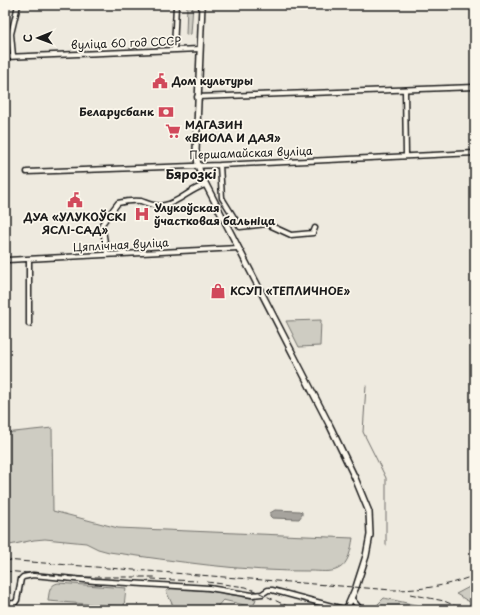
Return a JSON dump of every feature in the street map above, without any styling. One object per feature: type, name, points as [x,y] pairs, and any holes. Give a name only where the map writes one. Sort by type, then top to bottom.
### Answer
[{"type":"main road","points":[[202,5],[197,97],[196,151],[198,165],[205,185],[330,426],[355,478],[369,512],[370,530],[368,545],[361,573],[352,599],[346,610]]},
{"type":"street","points":[[13,56],[11,34],[18,5]]},
{"type":"street","points":[[174,50],[176,5]]},
{"type":"street","name":"вуліца 60 год СССР","points":[[5,57],[200,48]]},
{"type":"street","points":[[197,97],[405,91],[475,87]]},
{"type":"street","points":[[405,91],[406,155]]},
{"type":"street","name":"Першамайская вуліца","points":[[27,172],[475,153]]},
{"type":"street","points":[[220,165],[222,198],[240,227],[267,224],[291,234],[313,233],[315,228]]},
{"type":"street","points":[[107,254],[102,224],[118,203],[131,200],[141,201],[156,206],[165,205],[176,202],[198,187],[205,185]]},
{"type":"street","name":"Цяплічная вуліца","points":[[5,259],[238,248]]},
{"type":"street","points":[[29,259],[29,324]]},
{"type":"street","points":[[5,604],[15,603],[17,600],[21,579],[23,577],[33,575],[95,581],[210,588],[252,595],[262,594],[268,590],[272,590],[346,610]]},
{"type":"street","points":[[352,599],[361,610]]},
{"type":"shaded area","points":[[187,5],[193,5],[191,34],[186,35]]},
{"type":"shaded area","points":[[321,320],[320,346],[299,347],[286,321]]},
{"type":"shaded area","points":[[52,428],[53,511],[118,528],[353,538],[349,556],[342,567],[332,571],[286,571],[235,568],[159,559],[109,552],[98,549],[86,543],[45,539],[5,546],[5,433]]},
{"type":"shaded area","points":[[275,510],[299,511],[302,512],[302,515],[299,519],[272,518],[270,513]]},
{"type":"shaded area","points":[[58,583],[126,588],[124,607],[48,601],[51,587]]},
{"type":"shaded area","points":[[475,584],[475,605],[456,594]]},
{"type":"shaded area","points":[[172,588],[210,591],[256,599],[253,607],[223,600],[214,610],[175,610],[166,591]]},
{"type":"shaded area","points":[[384,598],[439,610],[372,610]]},
{"type":"waterway","points":[[366,386],[363,432],[386,478],[386,545]]},
{"type":"railway","points":[[5,560],[392,590],[434,587],[475,575]]},
{"type":"railway","points":[[5,571],[74,577],[157,577]]},
{"type":"railway","points":[[151,579],[197,581]]},
{"type":"railway","points":[[207,582],[246,587],[295,610]]},
{"type":"railway","points":[[410,594],[444,601],[465,610]]},
{"type":"railway","points":[[249,610],[270,610]]},
{"type":"place","name":"Дом культуры","points":[[160,81]]},
{"type":"place","name":"Беларусбанк","points":[[166,112]]},
{"type":"place","name":"МАГАЗИН «ВИОЛА И ДАЯ»","points":[[173,131]]},
{"type":"place","name":"ДУА «УЛУКОЎСКІ ЯСЛІ-САД»","points":[[75,200]]},
{"type":"place","name":"Улукоўская ўчастковая бальніца","points":[[142,214]]},
{"type":"place","name":"КСУП «ТЕПЛИЧНОЕ»","points":[[218,291]]},
{"type":"district","name":"Бярозкі","points":[[191,174]]}]
